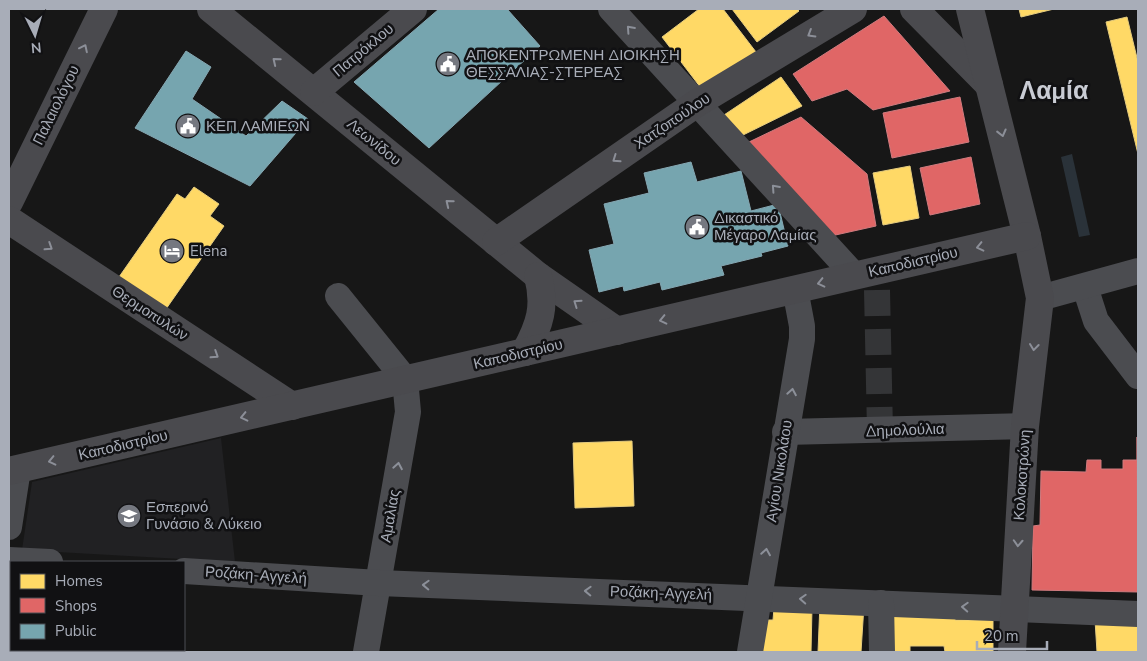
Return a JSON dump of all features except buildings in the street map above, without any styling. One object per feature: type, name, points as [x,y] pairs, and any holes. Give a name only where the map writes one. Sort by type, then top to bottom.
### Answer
[{"type":"main road","name":"Παλαιολόγου","points":[[9,202],[104,9]]},
{"type":"main road","name":"Λεωνίδου","points":[[211,9],[538,276],[617,331]]},
{"type":"main road","name":"Πατρόκλου","points":[[314,92],[413,9]]},
{"type":"main road","name":"Χατζοπούλου","points":[[496,242],[697,103],[853,9]]},
{"type":"main road","points":[[914,9],[990,86]]},
{"type":"main road","name":"Κολοκοτρώνη","points":[[970,9],[1027,236],[1040,298],[1025,426],[1012,652]]},
{"type":"main road","name":"Θερμοπυλών","points":[[9,220],[292,406]]},
{"type":"main road","name":"Καποδιστρίου","points":[[13,470],[1027,236]]},
{"type":"main road","points":[[525,352],[540,322],[542,297],[538,276]]},
{"type":"street","points":[[611,9],[855,276]]},
{"type":"street","points":[[1040,298],[1138,271]]},
{"type":"street","points":[[1085,287],[1096,321],[1138,376]]},
{"type":"street","name":"Αγίου Νικολάου","points":[[750,652],[802,338],[802,326],[795,289]]},
{"type":"street","points":[[338,296],[405,380]]},
{"type":"street","name":"Αμαλίας","points":[[366,652],[408,412],[405,380]]},
{"type":"street","name":"Δημολούλια","points":[[785,432],[1025,426]]},
{"type":"street","points":[[9,527],[13,470]]},
{"type":"street","points":[[9,560],[30,561]]},
{"type":"street","name":"Ροζάκη-Αγγελή","points":[[185,571],[379,583],[759,597],[1014,610],[1138,614]]},
{"type":"street","points":[[881,603],[882,652]]},
{"type":"shaded area","points":[[1072,154],[1090,235],[1079,237],[1061,157]]},
{"type":"shaded area","name":"Εσπερινό Γυνάσιο & Λύκειο","points":[[221,438],[235,562],[22,550],[32,482]]},
{"type":"tunnel","points":[[877,290],[880,431]]},
{"type":"place","name":"ΑΠΟΚΕΝΤΡΩΜΕΝΗ ΔΙΟΙΚΗΣΗ ΘΕΣΣΑΛΙΑΣ-ΣΤΕΡΕΑΣ","points":[[448,64]]},
{"type":"place","name":"ΚΕΠ ΛΑΜΙΕΩΝ","points":[[188,126]]},
{"type":"place","name":"Δικαστικό Μέγαρο Λαμίας","points":[[697,227]]},
{"type":"place","name":"Elena","points":[[172,251]]},
{"type":"place","name":"Εσπερινό Γυνάσιο & Λύκειο","points":[[129,516]]},
{"type":"district","name":"Λαμία","points":[[1054,91]]}]
